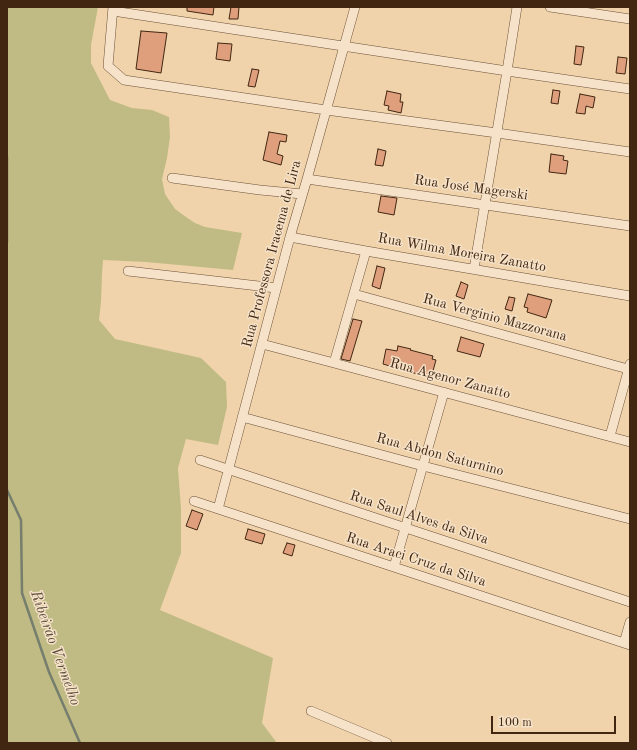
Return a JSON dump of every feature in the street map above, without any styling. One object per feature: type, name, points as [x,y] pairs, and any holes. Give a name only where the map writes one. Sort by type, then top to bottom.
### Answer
[{"type":"street","name":"Rua Professora Iracema de Lira","points":[[218,509],[276,288],[355,7]]},
{"type":"street","points":[[474,269],[517,7]]},
{"type":"street","points":[[550,7],[630,19]]},
{"type":"street","points":[[630,89],[344,46],[113,9],[108,66],[124,80],[326,110],[630,152]]},
{"type":"street","points":[[172,178],[302,194]]},
{"type":"street","name":"Rua José Magerski","points":[[307,179],[630,226]]},
{"type":"street","name":"Rua Wilma Moreira Zanatto","points":[[290,237],[630,296]]},
{"type":"street","points":[[334,362],[366,251]]},
{"type":"street","points":[[128,271],[276,288]]},
{"type":"street","name":"Rua Verginio Mazzorana","points":[[354,294],[629,366]]},
{"type":"street","name":"Rua Agenor Zanatto","points":[[262,344],[630,442]]},
{"type":"street","points":[[610,436],[629,366]]},
{"type":"street","points":[[394,567],[444,392]]},
{"type":"street","name":"Rua Abdon Saturnino","points":[[242,417],[423,466],[630,519]]},
{"type":"street","name":"Rua Saul Alves da Silva","points":[[200,460],[630,602]]},
{"type":"street","name":"Rua Araci Cruz da Silva","points":[[194,501],[627,644]]},
{"type":"street","points":[[627,644],[630,622]]},
{"type":"street","points":[[311,710],[387,743]]},
{"type":"shaded area","points":[[7,7],[98,7],[91,45],[91,63],[110,100],[132,108],[152,110],[169,117],[170,137],[162,179],[165,194],[175,209],[195,223],[205,227],[242,233],[233,270],[146,262],[103,260],[99,320],[115,339],[201,358],[226,382],[227,407],[218,445],[186,439],[178,468],[181,509],[181,553],[160,610],[273,658],[262,723],[277,743],[7,743]]},
{"type":"building","points":[[187,7],[214,7],[213,15],[187,11]]},
{"type":"building","points":[[231,7],[239,7],[238,19],[229,19]]},
{"type":"building","points":[[141,31],[167,33],[161,73],[136,69]]},
{"type":"building","points":[[218,43],[232,44],[230,61],[216,59]]},
{"type":"building","points":[[576,46],[584,47],[581,65],[574,64]]},
{"type":"building","points":[[618,57],[627,58],[625,74],[616,73]]},
{"type":"building","points":[[252,69],[259,70],[255,87],[248,86]]},
{"type":"building","points":[[553,90],[560,91],[558,104],[551,103]]},
{"type":"building","points":[[387,91],[401,94],[400,102],[403,102],[401,113],[388,110],[389,106],[384,105]]},
{"type":"building","points":[[580,94],[595,97],[593,108],[586,106],[585,114],[576,113]]},
{"type":"building","points":[[269,132],[287,135],[286,142],[280,141],[277,154],[283,156],[281,165],[263,160]]},
{"type":"building","points":[[378,149],[386,151],[383,166],[375,165]]},
{"type":"building","points":[[551,154],[564,156],[563,160],[568,161],[566,174],[549,172]]},
{"type":"building","points":[[381,196],[397,198],[394,215],[378,212]]},
{"type":"building","points":[[377,266],[385,268],[380,289],[372,286]]},
{"type":"building","points":[[461,282],[468,285],[464,299],[456,296]]},
{"type":"building","points":[[528,294],[552,300],[546,318],[527,312],[528,308],[524,307]]},
{"type":"building","points":[[509,297],[515,298],[512,311],[505,309]]},
{"type":"building","points":[[353,319],[362,321],[350,361],[341,359]]},
{"type":"building","points":[[461,337],[484,344],[480,357],[457,351]]},
{"type":"building","points":[[398,346],[433,356],[432,359],[436,360],[431,378],[383,364],[386,349],[397,351]]},
{"type":"building","points":[[192,510],[203,514],[197,530],[186,526]]},
{"type":"building","points":[[248,529],[265,534],[262,544],[245,539]]},
{"type":"building","points":[[287,543],[295,545],[292,556],[283,553]]},
{"type":"waterway","name":"Ribeirão Vermelho","points":[[7,157],[7,242]]},
{"type":"waterway","name":"Ribeirão Vermelho","points":[[7,490],[21,520],[22,593],[49,672],[80,743]]}]
